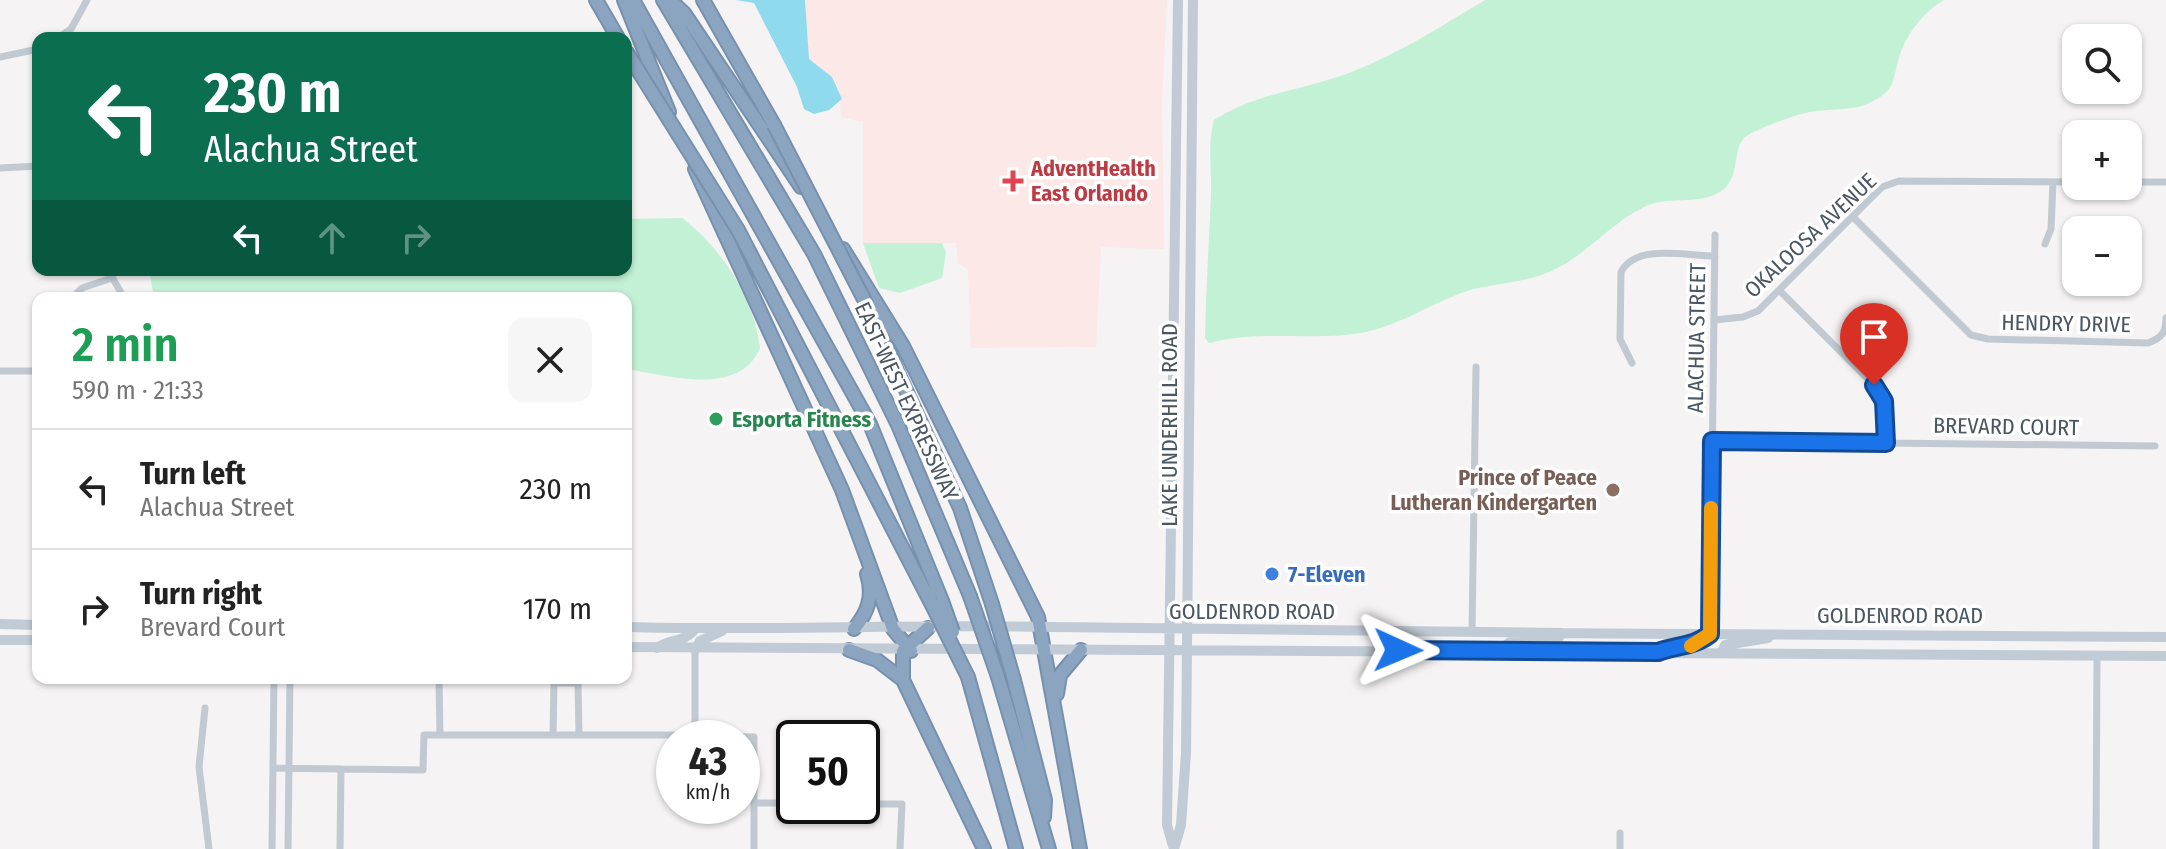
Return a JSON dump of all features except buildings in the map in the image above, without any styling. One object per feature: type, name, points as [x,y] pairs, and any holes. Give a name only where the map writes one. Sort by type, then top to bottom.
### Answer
[{"type":"highway","points":[[596,0],[615,32]]},
{"type":"highway","points":[[624,0],[659,90],[835,480],[870,586],[866,614],[854,629]]},
{"type":"highway","name":"EAST-WEST EXPRESSWAY","points":[[633,0],[870,424],[968,677],[1016,849]]},
{"type":"highway","name":"EAST-WEST EXPRESSWAY","points":[[663,0],[814,254],[898,425],[970,596],[998,677],[1049,849]]},
{"type":"highway","points":[[670,0],[684,13],[859,273],[903,346],[1013,562],[1040,626],[1080,849]]},
{"type":"highway","points":[[703,0],[774,125],[867,305],[960,508],[1014,680],[1045,800],[1044,828]]},
{"type":"highway","points":[[632,61],[738,230],[936,601]]},
{"type":"highway","points":[[835,480],[842,490],[893,629],[907,649]]},
{"type":"highway","points":[[903,680],[907,649],[928,628]]},
{"type":"highway","points":[[849,650],[877,660],[903,680],[984,849]]},
{"type":"highway","points":[[1056,705],[1060,675],[1081,650]]},
{"type":"main road","name":"LAKE UNDERHILL ROAD","points":[[1174,848],[1167,825],[1178,0]]},
{"type":"main road","name":"LAKE UNDERHILL ROAD","points":[[1174,848],[1181,825],[1185,789],[1193,0]]},
{"type":"main road","points":[[1176,174],[1190,181]]},
{"type":"main road","points":[[1176,187],[1190,181]]},
{"type":"main road","points":[[0,624],[32,625]]},
{"type":"main road","name":"GOLDENROD ROAD","points":[[632,627],[893,629],[1040,626],[1188,631],[2166,637]]},
{"type":"main road","points":[[657,648],[665,642],[689,636],[695,629]]},
{"type":"main road","points":[[695,650],[703,639],[728,629]]},
{"type":"main road","points":[[1422,651],[1440,644],[1457,644],[1472,632]]},
{"type":"main road","points":[[1497,651],[1513,640],[1557,640],[1562,633]]},
{"type":"main road","points":[[1658,652],[1677,645],[1693,646],[1710,634]]},
{"type":"main road","points":[[1722,652],[1733,642],[1757,642],[1778,634]]},
{"type":"main road","points":[[0,640],[32,640]]},
{"type":"main road","name":"GOLDENROD ROAD","points":[[632,647],[695,650],[1188,648],[2164,655]]},
{"type":"street","points":[[67,32],[86,4]]},
{"type":"street","points":[[0,57],[32,50]]},
{"type":"street","points":[[0,168],[32,166]]},
{"type":"street","name":"OKALOOSA AVENUE","points":[[1714,320],[1743,317],[1758,311],[1882,187],[1899,181],[2062,182]]},
{"type":"street","points":[[2045,244],[2051,229],[2053,182]]},
{"type":"street","points":[[2142,182],[2166,182]]},
{"type":"street","name":"HENDRY DRIVE","points":[[1853,217],[1971,335],[1988,339],[2148,343],[2160,338],[2166,329],[2166,318]]},
{"type":"street","name":"ALACHUA STREET","points":[[1710,634],[1715,235]]},
{"type":"street","points":[[1632,363],[1620,339],[1621,272],[1625,264],[1643,254],[1715,256]]},
{"type":"street","points":[[78,292],[106,276]]},
{"type":"street","points":[[1780,291],[1874,385],[1884,401],[1886,443]]},
{"type":"street","points":[[1472,632],[1476,367]]},
{"type":"street","points":[[0,371],[32,371]]},
{"type":"street","name":"BREVARD COURT","points":[[1712,441],[2155,446]]},
{"type":"street","points":[[695,650],[695,720]]},
{"type":"street","points":[[2096,849],[2097,655]]},
{"type":"street","points":[[272,849],[274,684]]},
{"type":"street","points":[[288,849],[290,684]]},
{"type":"street","points":[[439,684],[440,735]]},
{"type":"street","points":[[553,735],[554,684]]},
{"type":"street","points":[[578,684],[579,735]]},
{"type":"street","points":[[205,708],[199,767],[209,849]]},
{"type":"street","points":[[273,768],[423,770],[424,735],[656,735]]},
{"type":"street","points":[[340,849],[341,769]]},
{"type":"street","points":[[880,804],[902,804],[900,849]]},
{"type":"street","points":[[754,824],[754,849]]},
{"type":"street","points":[[1620,833],[1620,849]]},
{"type":"shaded area","name":"AdventHealth East Orlando","points":[[805,0],[1167,0],[1162,102],[1164,249],[1101,247],[1096,347],[971,348],[968,270],[958,263],[956,243],[863,243],[863,122],[841,117],[839,88],[832,77],[809,59]]},
{"type":"green space","points":[[1485,0],[1944,0],[1922,18],[1910,34],[1892,84],[1882,96],[1860,106],[1797,115],[1748,135],[1739,146],[1732,178],[1720,192],[1702,199],[1653,203],[1644,207],[1619,222],[1562,266],[1529,278],[1467,291],[1366,332],[1248,337],[1209,343],[1205,338],[1210,148],[1214,120],[1248,103],[1371,64]]},
{"type":"green space","points":[[682,218],[710,244],[743,293],[757,329],[760,348],[750,364],[736,373],[700,380],[632,370],[632,292],[153,292],[150,276],[632,276],[632,219]]},
{"type":"green space","points":[[863,243],[942,243],[946,253],[942,278],[900,293],[879,288]]},
{"type":"water","points":[[736,0],[805,0],[809,59],[832,77],[842,99],[829,110],[814,114],[804,109],[797,87],[754,3]]},
{"type":"slow traffic","points":[[1691,646],[1710,634],[1711,508]]},
{"type":"place","name":"AdventHealth East Orlando","points":[[1013,181]]},
{"type":"place","name":"Esporta Fitness","points":[[716,419]]},
{"type":"place","name":"Prince of Peace Lutheran Kindergarten","points":[[1613,490]]},
{"type":"place","name":"7-Eleven","points":[[1272,574]]},
{"type":"route","points":[[1398,650],[1658,652],[1677,645],[1693,646],[1710,634],[1712,441],[1886,443],[1884,401],[1874,385]]}]
